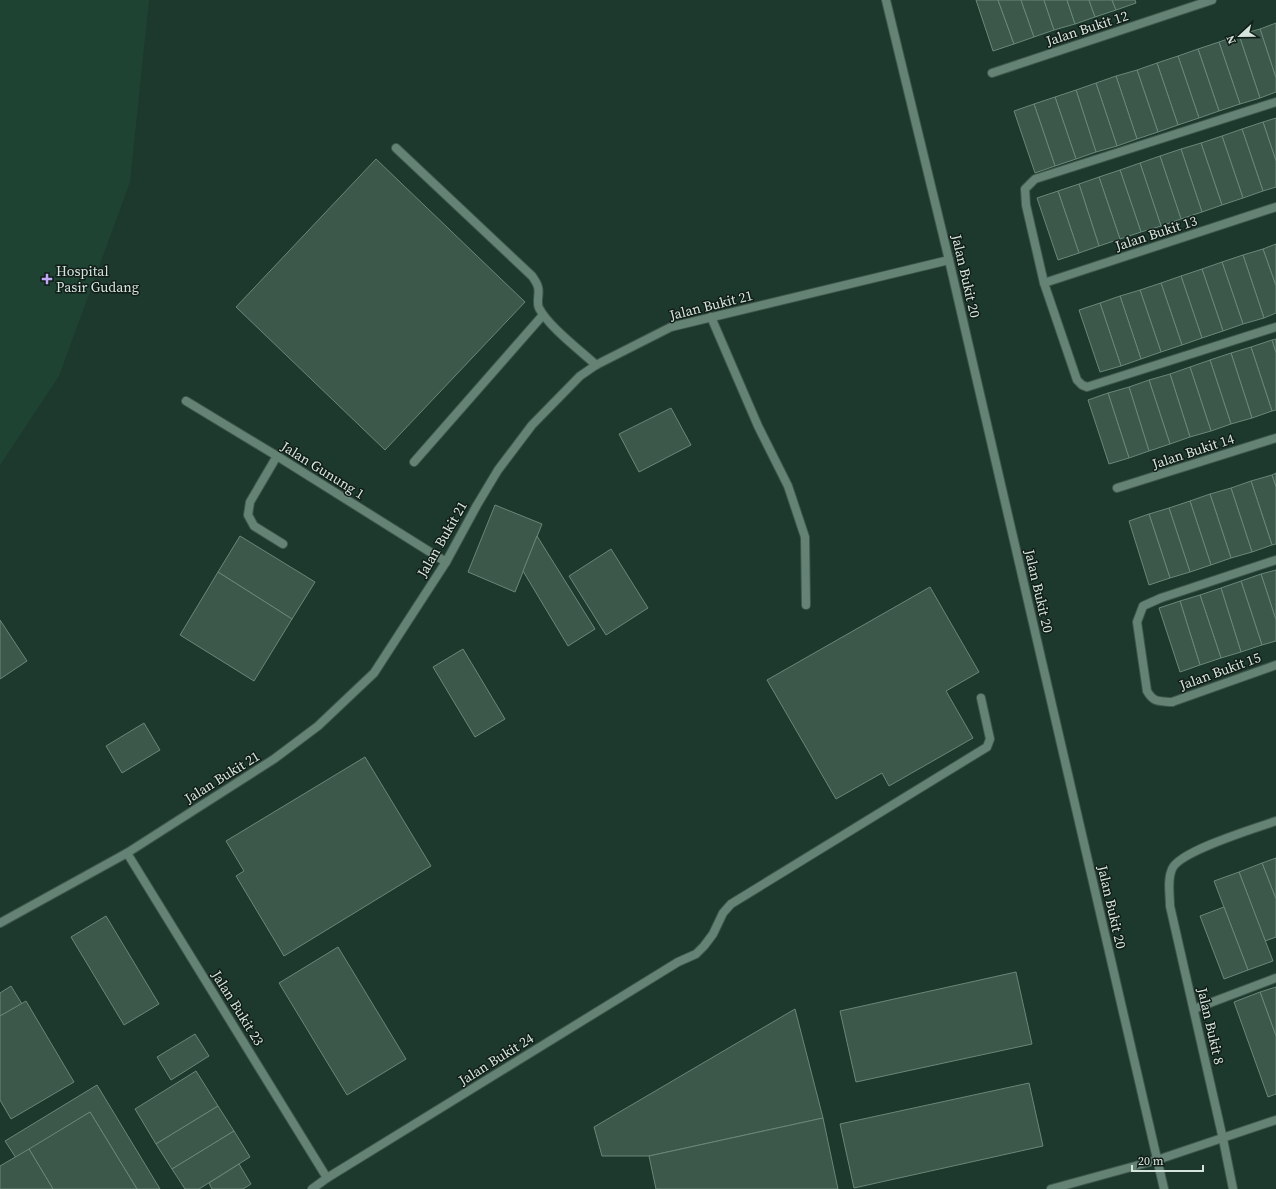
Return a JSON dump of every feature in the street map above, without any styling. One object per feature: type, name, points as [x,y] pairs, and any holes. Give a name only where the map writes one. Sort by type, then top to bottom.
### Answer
[{"type":"street","name":"Jalan Bukit 20","points":[[886,0],[949,260],[1164,1189]]},
{"type":"street","name":"Jalan Bukit 12","points":[[992,73],[1212,0]]},
{"type":"street","points":[[1276,102],[1035,179],[1025,190],[1026,205],[1044,283],[1076,380],[1082,385],[1087,387],[1276,327]]},
{"type":"street","points":[[396,148],[532,276],[538,287],[538,306],[543,315],[559,332],[596,365]]},
{"type":"street","name":"Jalan Bukit 13","points":[[1044,283],[1276,207]]},
{"type":"street","name":"Jalan Bukit 21","points":[[0,923],[127,852],[274,759],[318,726],[374,673],[446,562],[498,470],[532,425],[580,376],[596,365],[671,327],[949,260]]},
{"type":"street","points":[[414,462],[543,315]]},
{"type":"street","points":[[711,317],[758,426],[788,486],[805,537],[806,605]]},
{"type":"street","name":"Jalan Gunung 1","points":[[186,401],[446,562]]},
{"type":"street","name":"Jalan Bukit 14","points":[[1117,488],[1276,438]]},
{"type":"street","points":[[277,456],[250,502],[248,514],[254,526],[283,544]]},
{"type":"street","name":"Jalan Bukit 15","points":[[1276,560],[1161,598],[1143,606],[1137,622],[1147,691],[1151,698],[1156,701],[1172,702],[1276,665]]},
{"type":"street","name":"Jalan Bukit 24","points":[[312,1189],[327,1178],[678,962],[696,954],[713,934],[723,913],[731,904],[987,747],[990,739],[981,698]]},
{"type":"street","name":"Jalan Bukit 8","points":[[1233,1189],[1170,906],[1169,885],[1172,868],[1181,859],[1194,851],[1276,821]]},
{"type":"street","name":"Jalan Bukit 23","points":[[127,852],[327,1178]]},
{"type":"street","points":[[1194,1009],[1276,978]]},
{"type":"street","points":[[1051,1189],[1157,1160],[1276,1120]]},
{"type":"shaded area","name":"Hospital Pasir Gudang","points":[[0,0],[149,0],[130,182],[59,376],[0,465]]},
{"type":"building","points":[[976,0],[998,0],[1014,44],[993,51]]},
{"type":"building","points":[[998,0],[1021,0],[1034,37],[1014,44]]},
{"type":"building","points":[[1021,0],[1044,0],[1054,30],[1034,37]]},
{"type":"building","points":[[1044,0],[1067,0],[1075,24],[1054,30]]},
{"type":"building","points":[[1067,0],[1089,0],[1095,17],[1075,24]]},
{"type":"building","points":[[1089,0],[1112,0],[1116,10],[1095,17]]},
{"type":"building","points":[[1112,0],[1135,0],[1136,3],[1116,10]]},
{"type":"building","points":[[1276,23],[1276,78],[1260,29]]},
{"type":"building","points":[[1260,29],[1276,78],[1276,92],[1260,98],[1239,35]]},
{"type":"building","points":[[1239,35],[1260,98],[1240,104],[1219,42]]},
{"type":"building","points":[[1219,42],[1240,104],[1219,111],[1198,49]]},
{"type":"building","points":[[1198,49],[1219,111],[1199,118],[1178,56]]},
{"type":"building","points":[[1178,56],[1199,118],[1178,125],[1157,63]]},
{"type":"building","points":[[1157,63],[1178,125],[1158,132],[1137,70]]},
{"type":"building","points":[[1137,70],[1158,132],[1137,139],[1116,76]]},
{"type":"building","points":[[1116,76],[1137,139],[1117,146],[1096,83]]},
{"type":"building","points":[[1096,83],[1117,146],[1096,152],[1076,90]]},
{"type":"building","points":[[1076,90],[1096,152],[1076,159],[1055,97]]},
{"type":"building","points":[[1055,97],[1076,159],[1055,166],[1034,104]]},
{"type":"building","points":[[1034,104],[1055,166],[1035,173],[1014,111]]},
{"type":"building","points":[[1276,118],[1276,161],[1263,122]]},
{"type":"building","points":[[1263,122],[1276,161],[1276,187],[1263,191],[1242,129]]},
{"type":"building","points":[[1242,129],[1263,191],[1243,198],[1222,136]]},
{"type":"building","points":[[1222,136],[1243,198],[1222,205],[1201,143]]},
{"type":"building","points":[[1201,143],[1222,205],[1202,212],[1181,149]]},
{"type":"building","points":[[1181,149],[1202,212],[1181,219],[1160,156]]},
{"type":"building","points":[[1160,156],[1181,219],[1161,226],[1140,163]]},
{"type":"building","points":[[376,159],[525,302],[385,450],[236,307]]},
{"type":"building","points":[[1140,163],[1161,226],[1141,232],[1120,170]]},
{"type":"building","points":[[1120,170],[1141,232],[1120,239],[1099,177]]},
{"type":"building","points":[[1099,177],[1120,239],[1099,246],[1079,184]]},
{"type":"building","points":[[1079,184],[1099,246],[1079,253],[1058,191]]},
{"type":"building","points":[[1058,191],[1079,253],[1058,260],[1037,198]]},
{"type":"building","points":[[1276,244],[1276,286],[1263,249]]},
{"type":"building","points":[[1263,249],[1276,286],[1276,313],[1264,318],[1243,255]]},
{"type":"building","points":[[1243,255],[1264,318],[1243,324],[1222,262]]},
{"type":"building","points":[[1222,262],[1243,324],[1223,331],[1202,269]]},
{"type":"building","points":[[1202,269],[1223,331],[1202,338],[1181,276]]},
{"type":"building","points":[[1181,276],[1202,338],[1182,345],[1161,283]]},
{"type":"building","points":[[1161,283],[1182,345],[1161,352],[1140,290]]},
{"type":"building","points":[[1140,290],[1161,352],[1141,359],[1120,296]]},
{"type":"building","points":[[1120,296],[1141,359],[1121,366],[1100,303]]},
{"type":"building","points":[[1100,303],[1121,366],[1100,372],[1079,310]]},
{"type":"building","points":[[1276,339],[1276,353],[1272,340]]},
{"type":"building","points":[[1272,340],[1276,353],[1276,410],[1272,411],[1251,347]]},
{"type":"building","points":[[1251,347],[1272,411],[1252,418],[1231,353]]},
{"type":"building","points":[[1231,353],[1252,418],[1231,424],[1210,360]]},
{"type":"building","points":[[1210,360],[1231,424],[1211,431],[1190,367]]},
{"type":"building","points":[[1190,367],[1211,431],[1190,437],[1170,374]]},
{"type":"building","points":[[1170,374],[1190,437],[1170,444],[1149,380]]},
{"type":"building","points":[[1149,380],[1170,444],[1149,451],[1129,387]]},
{"type":"building","points":[[1129,387],[1149,451],[1129,458],[1108,393]]},
{"type":"building","points":[[1108,393],[1129,458],[1109,464],[1088,400]]},
{"type":"building","points":[[671,408],[691,445],[639,472],[619,434]]},
{"type":"building","points":[[1276,473],[1276,487],[1272,475]]},
{"type":"building","points":[[1272,475],[1276,487],[1276,544],[1272,545],[1251,481]]},
{"type":"building","points":[[1251,481],[1272,545],[1252,552],[1231,488]]},
{"type":"building","points":[[1231,488],[1252,552],[1231,558],[1210,494]]},
{"type":"building","points":[[1210,494],[1231,558],[1211,565],[1190,501]]},
{"type":"building","points":[[1190,501],[1211,565],[1190,572],[1169,508]]},
{"type":"building","points":[[495,505],[542,524],[515,592],[468,572]]},
{"type":"building","points":[[1169,508],[1190,572],[1170,578],[1149,514]]},
{"type":"building","points":[[1149,514],[1170,578],[1149,585],[1129,521]]},
{"type":"building","points":[[240,536],[315,582],[292,619],[218,572]]},
{"type":"building","points":[[537,536],[595,629],[568,646],[523,571]]},
{"type":"building","points":[[611,549],[648,608],[606,635],[569,576]]},
{"type":"building","points":[[1276,570],[1276,620],[1261,574]]},
{"type":"building","points":[[218,572],[292,619],[254,681],[180,635]]},
{"type":"building","points":[[1261,574],[1276,620],[1276,641],[1262,645],[1241,581]]},
{"type":"building","points":[[1241,581],[1262,645],[1241,652],[1221,588]]},
{"type":"building","points":[[930,587],[979,672],[946,691],[973,738],[889,786],[882,773],[836,799],[767,680]]},
{"type":"building","points":[[1221,588],[1241,652],[1221,658],[1200,595]]},
{"type":"building","points":[[1200,595],[1221,658],[1200,665],[1180,601]]},
{"type":"building","points":[[1180,601],[1200,665],[1180,672],[1159,608]]},
{"type":"building","points":[[0,620],[27,661],[0,679]]},
{"type":"building","points":[[463,649],[505,719],[475,737],[433,667]]},
{"type":"building","points":[[144,723],[160,750],[122,773],[106,746]]},
{"type":"building","points":[[365,757],[431,866],[284,956],[236,876],[244,871],[226,841]]},
{"type":"building","points":[[1276,858],[1276,899],[1262,863]]},
{"type":"building","points":[[1262,863],[1276,899],[1276,937],[1265,941],[1239,872]]},
{"type":"building","points":[[1239,872],[1273,961],[1248,970],[1214,881]]},
{"type":"building","points":[[1224,907],[1248,970],[1224,979],[1200,916]]},
{"type":"building","points":[[106,916],[159,1004],[124,1025],[71,937]]},
{"type":"building","points":[[338,947],[406,1059],[347,1095],[279,983]]},
{"type":"building","points":[[1016,972],[1032,1044],[856,1082],[840,1011]]},
{"type":"building","points":[[11,986],[22,1004],[0,1016],[0,993]]},
{"type":"building","points":[[1276,987],[1276,1036],[1260,992]]},
{"type":"building","points":[[1260,992],[1276,1036],[1276,1094],[1268,1097],[1234,1002]]},
{"type":"building","points":[[26,1001],[74,1082],[11,1119],[0,1100],[0,1016]]},
{"type":"building","points":[[795,1009],[823,1118],[649,1156],[602,1156],[594,1127]]},
{"type":"building","points":[[195,1034],[209,1056],[171,1080],[157,1057]]},
{"type":"building","points":[[196,1071],[218,1106],[156,1144],[135,1109]]},
{"type":"building","points":[[1029,1083],[1043,1146],[854,1188],[840,1124]]},
{"type":"building","points":[[97,1085],[160,1189],[137,1189],[90,1112],[16,1158],[5,1141]]},
{"type":"building","points":[[218,1106],[234,1131],[172,1169],[156,1144]]},
{"type":"building","points":[[90,1112],[137,1189],[53,1189],[29,1149]]},
{"type":"building","points":[[823,1118],[838,1189],[656,1189],[649,1156]]},
{"type":"building","points":[[234,1131],[250,1157],[199,1189],[185,1189],[172,1169]]},
{"type":"building","points":[[29,1149],[53,1189],[0,1189],[0,1166]]},
{"type":"building","points":[[239,1164],[251,1184],[243,1189],[212,1189],[209,1183]]},
{"type":"place","name":"Hospital Pasir Gudang","points":[[47,279]]}]
